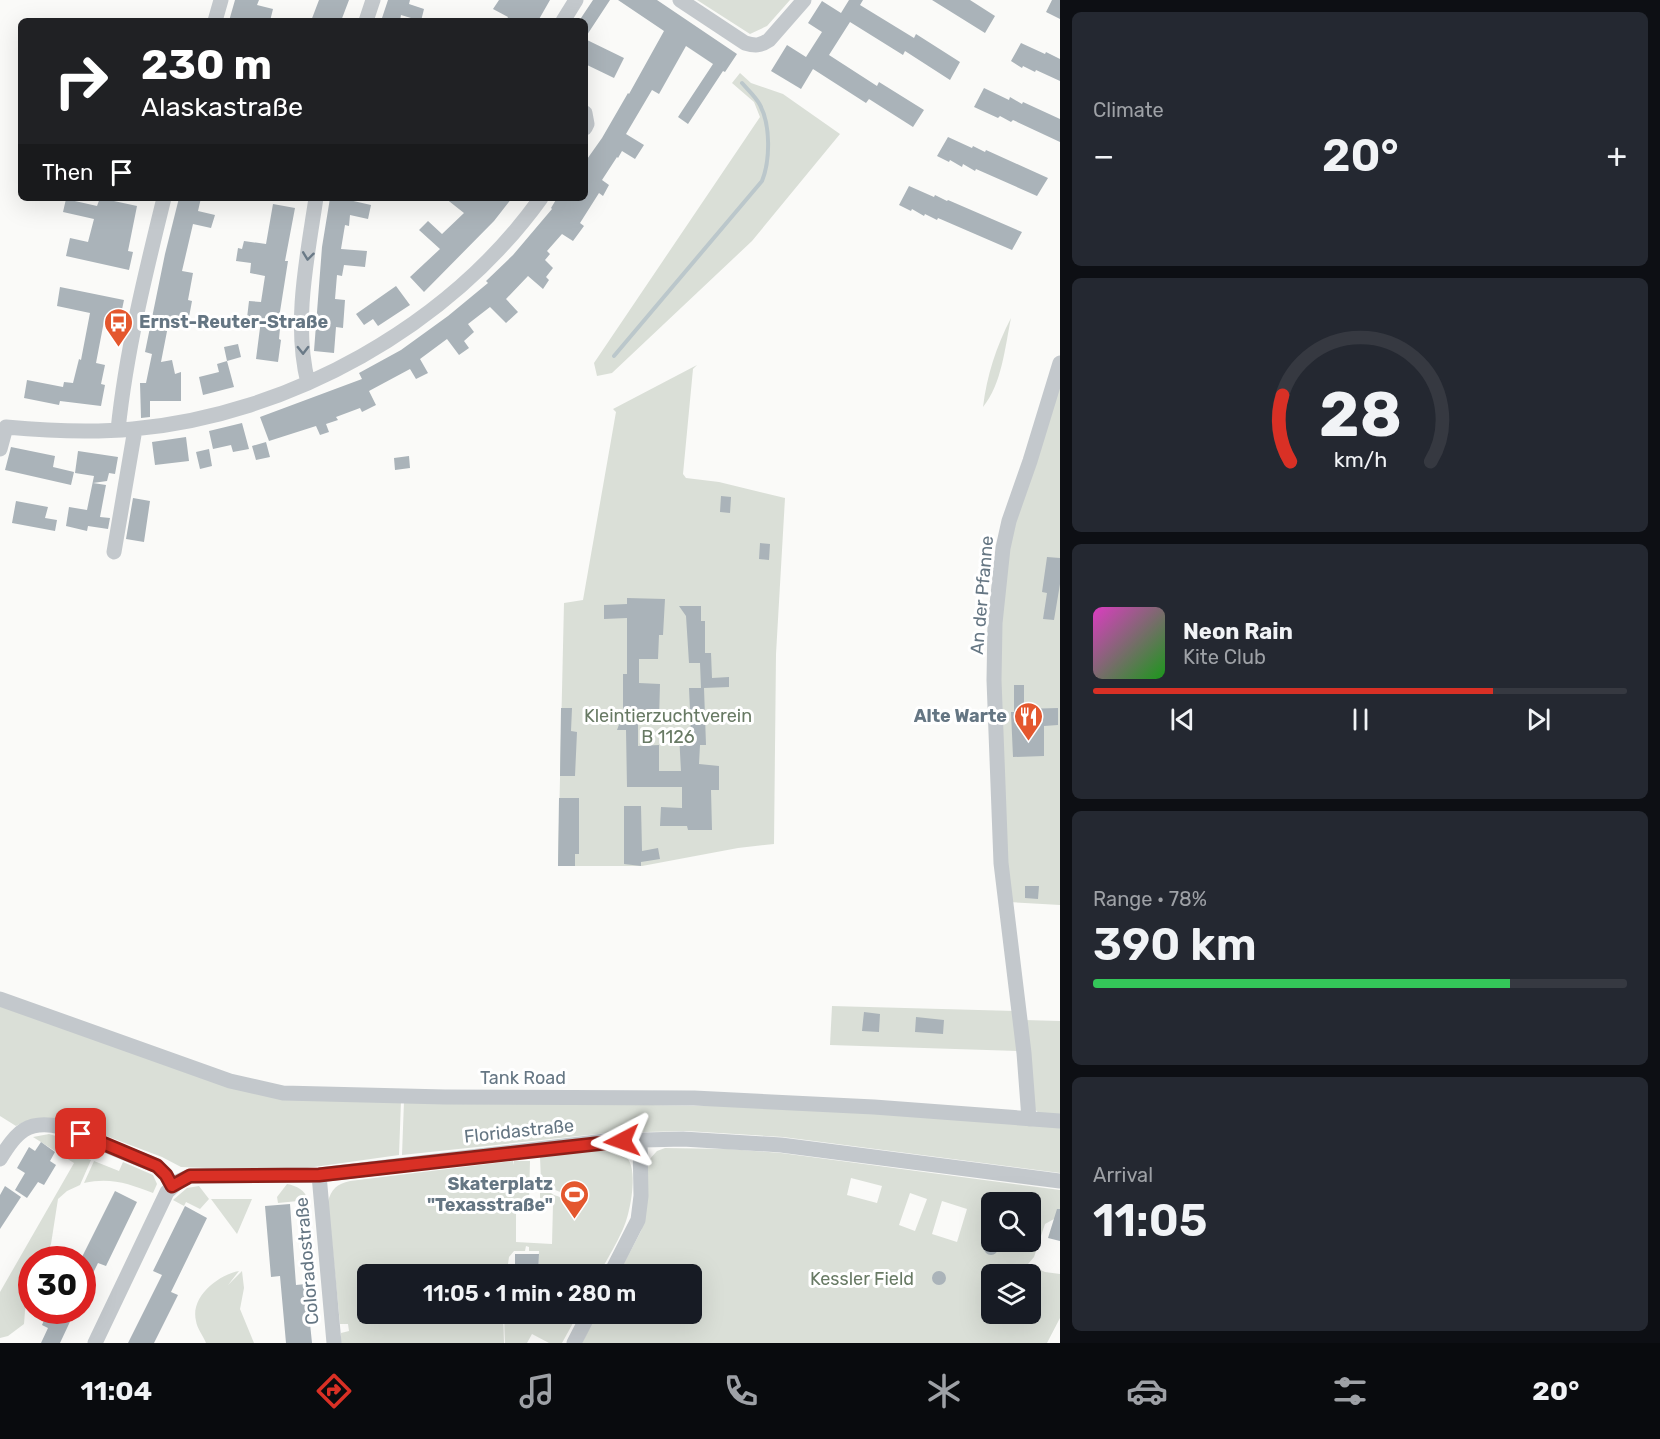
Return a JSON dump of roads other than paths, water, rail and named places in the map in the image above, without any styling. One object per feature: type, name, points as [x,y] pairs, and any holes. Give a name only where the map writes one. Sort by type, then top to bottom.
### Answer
[{"type":"street","points":[[216,18],[221,0]]},
{"type":"street","points":[[367,18],[373,0]]},
{"type":"street","points":[[565,18],[576,0]]},
{"type":"street","points":[[680,0],[745,43],[756,46],[769,40],[804,0]]},
{"type":"street","points":[[118,430],[129,351],[163,201]]},
{"type":"street","points":[[308,383],[303,363],[302,316],[316,201]]},
{"type":"street","points":[[0,448],[6,427],[57,432],[135,429],[188,421],[244,406],[308,383],[370,353],[429,312],[464,284],[504,244],[539,201]]},
{"type":"street","name":"An der Pfanne","points":[[1029,1119],[1001,863],[994,680],[995,623],[1003,548],[1009,521],[1060,363]]},
{"type":"street","points":[[114,552],[135,429]]},
{"type":"street","name":"Tank Road","points":[[0,999],[230,1081],[283,1093],[445,1097],[694,1098],[874,1107],[1060,1121]]},
{"type":"street","points":[[0,1159],[15,1135],[24,1129],[49,1124],[62,1127],[157,1166],[166,1175],[169,1189],[95,1343]]},
{"type":"street","name":"Floridastraße","points":[[169,1189],[190,1176],[319,1175],[605,1141],[683,1139],[771,1144],[1060,1181]]},
{"type":"street","points":[[616,1264],[638,1220],[641,1196],[640,1140]]},
{"type":"street","name":"Coloradostraße","points":[[319,1175],[334,1343]]},
{"type":"street","points":[[574,1343],[584,1324]]},
{"type":"waterway","points":[[614,356],[762,181],[768,154],[768,133],[764,113],[754,96],[742,83]]},
{"type":"place","name":"Ernst-Reuter-Straße","points":[[118,348]]},
{"type":"place","name":"Alte Warte","points":[[1028,742]]},
{"type":"place","name":"Skaterplatz \"Texasstraße\"","points":[[574,1220]]},
{"type":"park label","name":"Kleintierzuchtverein B 1126","points":[[668,726]]},
{"type":"park label","name":"Kessler Field","points":[[862,1279]]}]
